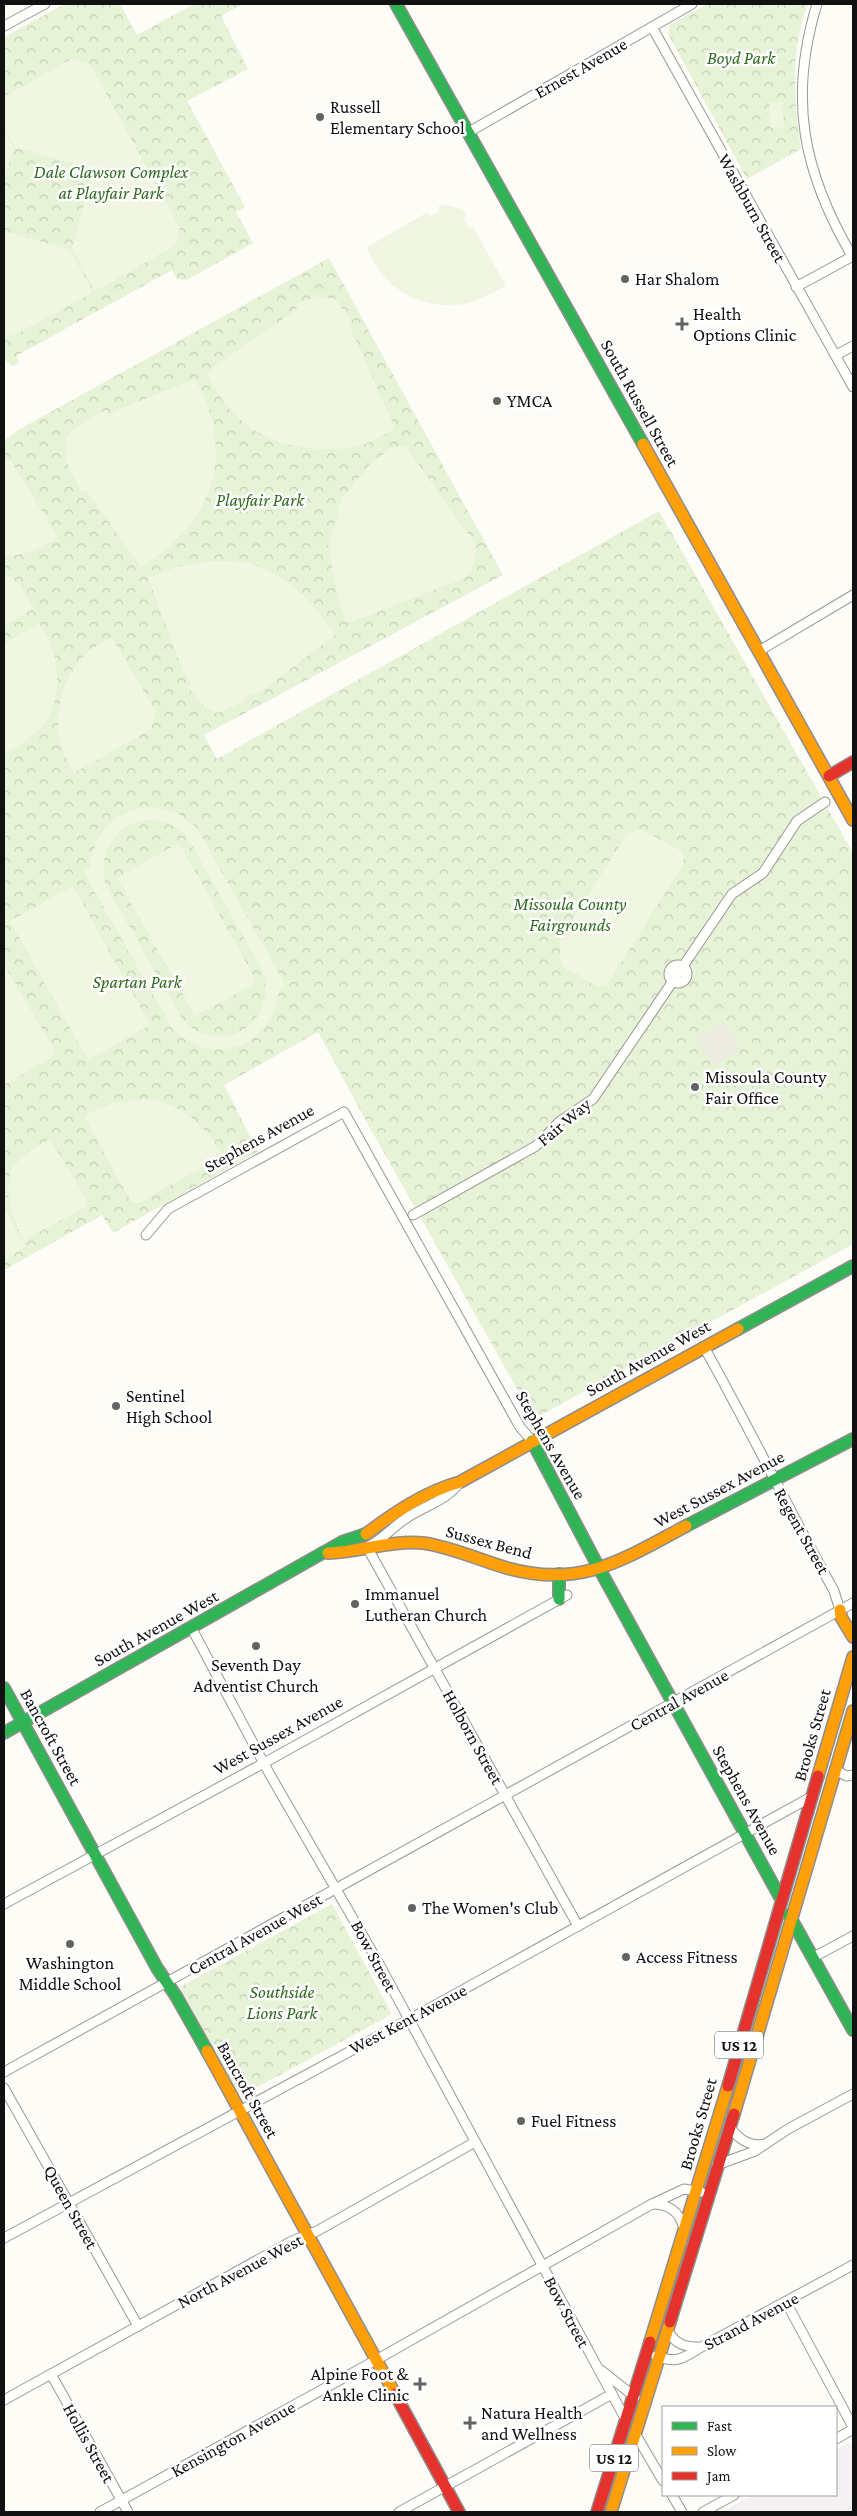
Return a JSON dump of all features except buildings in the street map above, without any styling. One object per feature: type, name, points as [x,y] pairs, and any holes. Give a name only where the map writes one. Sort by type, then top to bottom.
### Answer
[{"type":"main road","name":"South Russell Street","points":[[396,4],[853,820]]},
{"type":"main road","points":[[829,776],[853,762]]},
{"type":"main road","name":"South Avenue West","points":[[4,1733],[342,1542],[365,1535],[394,1512],[434,1491],[460,1482],[853,1266]]},
{"type":"main road","name":"West Sussex Avenue","points":[[600,1570],[853,1439]]},
{"type":"main road","name":"Stephens Avenue","points":[[532,1441],[600,1570],[853,2030]]},
{"type":"main road","name":"Sussex Bend","points":[[367,1547],[393,1543],[442,1546],[514,1569],[560,1574],[600,1570]]},
{"type":"main road","name":"South Avenue West","points":[[325,1553],[367,1547]]},
{"type":"main road","points":[[560,1574],[563,1597]]},
{"type":"main road","points":[[840,1610],[841,1617],[853,1637]]},
{"type":"main road","name":"Brooks Street","points":[[597,2512],[697,2191],[853,1657]]},
{"type":"main road","name":"Bancroft Street","points":[[4,1688],[166,1982],[176,1996],[240,2111],[459,2512]]},
{"type":"main road","name":"Brooks Street","points":[[611,2512],[710,2194],[853,1712]]},
{"type":"main road","points":[[828,1742],[831,1763],[836,1770]]},
{"type":"street","points":[[4,26],[44,4]]},
{"type":"street","name":"Ernest Avenue","points":[[469,132],[692,4]]},
{"type":"street","points":[[796,288],[853,256],[822,200],[809,155],[801,100],[803,65],[817,4]]},
{"type":"street","name":"Washburn Street","points":[[652,27],[796,288],[853,387]]},
{"type":"street","points":[[836,355],[853,346]]},
{"type":"street","points":[[759,651],[853,595]]},
{"type":"street","name":"Fair Way","points":[[412,1215],[536,1146],[559,1122],[587,1105],[599,1091],[732,894],[763,873],[797,821],[825,802]]},
{"type":"street","name":"Stephens Avenue","points":[[146,1235],[168,1209],[344,1112],[520,1427],[532,1441]]},
{"type":"street","name":"Regent Street","points":[[704,1347],[834,1591],[840,1610]]},
{"type":"street","name":"South Avenue West","points":[[367,1547],[381,1540],[405,1519],[449,1495],[460,1482]]},
{"type":"street","name":"Holborn Street","points":[[367,1547],[578,1926]]},
{"type":"street","name":"West Sussex Avenue","points":[[4,1904],[264,1763],[563,1597]]},
{"type":"street","name":"Central Avenue","points":[[505,1795],[853,1603]]},
{"type":"street","name":"Bow Street","points":[[191,1627],[264,1763],[337,1888],[626,2420]]},
{"type":"street","points":[[848,1727],[847,1739],[852,1750]]},
{"type":"street","points":[[836,1770],[846,1776],[853,1775]]},
{"type":"street","name":"Central Avenue West","points":[[4,2072],[505,1795]]},
{"type":"street","name":"West Kent Avenue","points":[[4,2238],[407,2020],[745,1832],[812,1797]]},
{"type":"street","points":[[812,1958],[853,1936]]},
{"type":"street","name":"Queen Street","points":[[4,2088],[138,2326]]},
{"type":"street","points":[[705,2162],[718,2166],[768,2143],[788,2128],[853,2094]]},
{"type":"street","points":[[730,2127],[739,2138],[750,2143],[768,2143]]},
{"type":"street","name":"North Avenue West","points":[[4,2400],[475,2142]]},
{"type":"street","name":"Kensington Avenue","points":[[100,2512],[376,2360],[652,2204],[684,2189],[710,2194]]},
{"type":"street","points":[[652,2204],[661,2204],[674,2210],[685,2229]]},
{"type":"street","name":"Strand Avenue","points":[[646,2353],[670,2361],[678,2360],[853,2265]]},
{"type":"street","points":[[786,2302],[853,2428],[837,2438]]},
{"type":"street","points":[[668,2331],[683,2346],[700,2347]]},
{"type":"street","name":"Bow Street","points":[[596,2366],[633,2396],[646,2401]]},
{"type":"street","name":"Hollis Street","points":[[51,2374],[128,2512]]},
{"type":"street","points":[[399,2512],[612,2394]]},
{"type":"street","points":[[636,2435],[662,2479]]},
{"type":"street","points":[[673,2496],[682,2512]]},
{"type":"street","points":[[703,2512],[732,2496]]},
{"type":"shaded area","points":[[725,1023],[740,1050],[714,1065],[698,1038]]},
{"type":"shaded area","points":[[848,2443],[853,2446],[853,2512],[721,2512],[751,2496],[837,2496],[837,2449]]},
{"type":"green space","name":"Dale Clawson Complex at Playfair Park","points":[[65,4],[120,4],[137,35],[194,4],[243,4],[221,16],[248,69],[187,101],[245,207],[236,212],[253,243],[187,280],[177,279],[172,270],[16,356],[19,362],[13,366],[4,359],[4,37]]},
{"type":"green space","name":"Boyd Park","points":[[708,4],[808,4],[798,40],[795,76],[801,149],[747,179],[668,34],[670,25]]},
{"type":"green space","points":[[71,59],[90,64],[180,228],[175,246],[95,291],[72,249],[94,169],[15,147],[4,127],[4,97]]},
{"type":"green space","points":[[782,102],[784,127],[771,128],[769,103]]},
{"type":"green space","points":[[4,130],[14,148],[4,180]]},
{"type":"green space","points":[[444,205],[462,209],[467,216],[464,218],[470,229],[473,227],[506,286],[469,303],[433,304],[405,294],[382,274],[373,262],[367,247],[428,212],[430,216],[439,211],[438,207]]},
{"type":"green space","points":[[4,231],[70,250],[93,292],[13,336],[4,334]]},
{"type":"green space","points":[[329,258],[503,575],[204,735],[217,759],[659,511],[853,853],[853,1244],[534,1419],[318,1032],[224,1085],[258,1152],[113,1233],[102,1215],[4,1270],[4,441],[18,430]]},
{"type":"green space","points":[[318,296],[335,299],[351,320],[348,323],[395,428],[368,443],[355,447],[315,449],[279,442],[264,435],[249,427],[225,404],[207,372],[297,309],[295,305]]},
{"type":"green space","points":[[195,379],[208,407],[215,434],[216,460],[211,485],[201,508],[185,530],[165,550],[141,567],[86,490],[82,492],[67,462],[65,442],[69,434],[77,427],[106,410],[108,414]]},
{"type":"green space","points":[[405,446],[474,542],[475,557],[473,565],[465,578],[352,622],[346,621],[340,606],[328,546],[342,498],[371,463],[393,447]]},
{"type":"green space","points":[[4,459],[12,462],[58,538],[39,548],[12,556],[4,556]]},
{"type":"green space","points":[[212,561],[243,562],[271,572],[284,580],[307,600],[318,611],[335,635],[261,691],[245,696],[245,701],[218,713],[205,707],[187,686],[191,683],[184,673],[148,578],[176,567]]},
{"type":"green space","points":[[4,572],[19,584],[34,608],[4,627]]},
{"type":"green space","points":[[39,623],[52,648],[55,661],[57,689],[54,703],[41,727],[23,742],[4,754],[4,644]]},
{"type":"green space","points":[[112,638],[156,712],[151,729],[74,773],[64,754],[60,738],[58,718],[64,689],[69,676],[87,653]]},
{"type":"green space","points":[[155,807],[179,814],[197,828],[286,986],[279,989],[275,1009],[266,1025],[254,1038],[240,1046],[223,1049],[206,1048],[189,1041],[173,1029],[83,871],[90,867],[97,842],[110,824],[119,816],[142,808]],"holes":[[[145,820],[167,823],[186,835],[263,971],[266,990],[262,1007],[254,1020],[242,1030],[228,1036],[213,1036],[197,1031],[182,1019],[106,886],[104,863],[110,844],[124,828]]]},
{"type":"green space","points":[[640,829],[683,852],[684,863],[607,985],[598,987],[564,967],[560,955],[560,939],[627,834]]},
{"type":"green space","points":[[179,843],[257,982],[195,1016],[117,878]]},
{"type":"green space","points":[[73,886],[150,1025],[88,1060],[10,921]]},
{"type":"green space","points":[[4,965],[57,1054],[4,1085]]},
{"type":"green space","points":[[147,1099],[172,1106],[192,1118],[209,1135],[223,1156],[138,1203],[131,1202],[84,1116],[112,1103]]},
{"type":"green space","points":[[50,1139],[87,1200],[84,1208],[24,1240],[12,1213],[9,1202],[8,1182],[15,1164],[31,1150]]},
{"type":"green space","points":[[4,1207],[26,1247],[4,1260]]},
{"type":"green space","name":"Southside Lions Park","points":[[332,1904],[392,2014],[245,2094],[237,2094],[180,1987]]},
{"type":"traffic: fast","points":[[396,4],[643,444]]},
{"type":"traffic: fast","points":[[738,1329],[853,1266]]},
{"type":"traffic: fast","points":[[686,1526],[853,1439]]},
{"type":"traffic: fast","points":[[532,1441],[600,1570],[781,1899]]},
{"type":"traffic: fast","points":[[4,1733],[342,1542],[366,1534]]},
{"type":"traffic: fast","points":[[559,1574],[559,1599]]},
{"type":"traffic: fast","points":[[4,1688],[157,1968],[176,1996],[207,2051]]},
{"type":"traffic: fast","points":[[789,1915],[853,2030]]},
{"type":"traffic: slow","points":[[643,444],[853,820]]},
{"type":"traffic: slow","points":[[366,1534],[411,1504],[435,1491],[460,1482],[738,1329]]},
{"type":"traffic: slow","points":[[328,1553],[399,1543],[423,1543],[507,1568],[533,1574],[557,1575],[580,1573],[601,1567],[622,1559],[686,1526]]},
{"type":"traffic: slow","points":[[840,1610],[841,1617],[853,1637]]},
{"type":"traffic: slow","points":[[818,1776],[853,1657]]},
{"type":"traffic: slow","points":[[734,2114],[853,1711]]},
{"type":"traffic: slow","points":[[207,2051],[395,2394]]},
{"type":"traffic: slow","points":[[650,2342],[728,2086]]},
{"type":"traffic: slow","points":[[611,2512],[670,2322]]},
{"type":"traffic: jam","points":[[829,776],[853,762]]},
{"type":"traffic: jam","points":[[728,2086],[818,1776]]},
{"type":"traffic: jam","points":[[670,2322],[734,2114]]},
{"type":"traffic: jam","points":[[597,2512],[650,2342]]},
{"type":"traffic: jam","points":[[395,2394],[459,2512]]},
{"type":"place","name":"Russell Elementary School","points":[[320,117]]},
{"type":"place","name":"Har Shalom","points":[[625,279]]},
{"type":"place","name":"Health Options Clinic","points":[[682,324]]},
{"type":"place","name":"YMCA","points":[[497,401]]},
{"type":"place","name":"Missoula County Fair Office","points":[[695,1087]]},
{"type":"place","name":"Sentinel High School","points":[[116,1406]]},
{"type":"place","name":"Immanuel Lutheran Church","points":[[355,1604]]},
{"type":"place","name":"Seventh Day Adventist Church","points":[[256,1646]]},
{"type":"place","name":"The Women's Club","points":[[412,1908]]},
{"type":"place","name":"Washington Middle School","points":[[70,1944]]},
{"type":"place","name":"Access Fitness","points":[[626,1957]]},
{"type":"place","name":"Fuel Fitness","points":[[521,2121]]},
{"type":"place","name":"Alpine Foot & Ankle Clinic","points":[[420,2384]]},
{"type":"place","name":"Natura Health and Wellness","points":[[470,2423]]},
{"type":"park label","name":"Playfair Park","points":[[260,500]]},
{"type":"park label","name":"Missoula County Fairgrounds","points":[[570,914]]},
{"type":"park label","name":"Spartan Park","points":[[137,982]]}]
